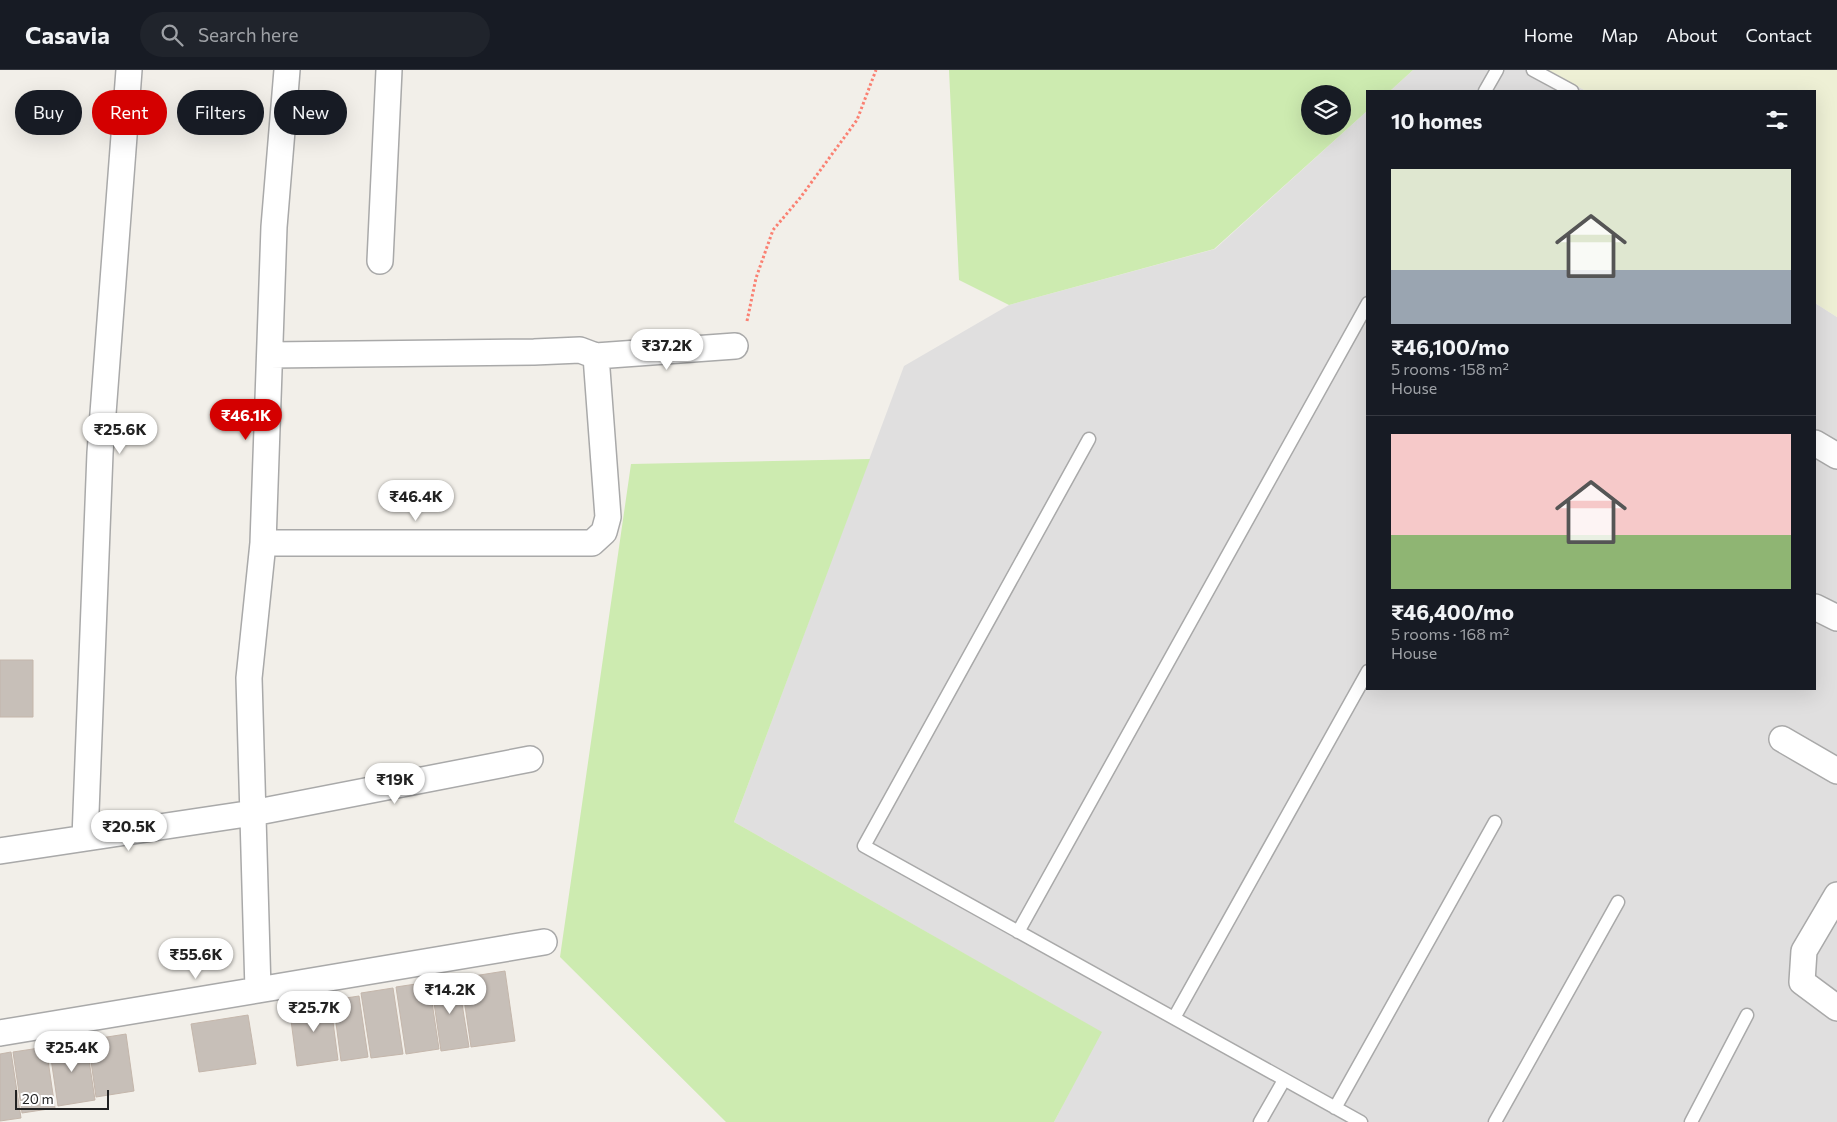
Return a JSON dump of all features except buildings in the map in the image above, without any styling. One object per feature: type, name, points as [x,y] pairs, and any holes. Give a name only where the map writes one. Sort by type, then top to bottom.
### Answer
[{"type":"street","points":[[85,838],[100,453],[129,70]]},
{"type":"street","points":[[258,990],[249,678],[263,543],[274,227],[287,70]]},
{"type":"street","points":[[380,261],[388,70]]},
{"type":"street","points":[[270,355],[580,350],[596,356],[735,346]]},
{"type":"street","points":[[263,543],[592,543],[604,532],[608,517],[596,356]]},
{"type":"street","points":[[1816,444],[1837,456]]},
{"type":"street","points":[[1816,608],[1837,618]]},
{"type":"street","points":[[1782,739],[1837,771]]},
{"type":"street","points":[[0,851],[253,813],[530,759]]},
{"type":"street","points":[[1837,895],[1804,951],[1802,982],[1837,1008]]},
{"type":"street","points":[[0,1033],[544,942]]},
{"type":"lane","points":[[1486,90],[1497,70]]},
{"type":"lane","points":[[1534,70],[1570,90]]},
{"type":"lane","points":[[1018,932],[1366,307]]},
{"type":"lane","points":[[1089,440],[864,846],[1361,1122]]},
{"type":"lane","points":[[1174,1018],[1366,675]]},
{"type":"lane","points":[[1335,1108],[1496,822]]},
{"type":"lane","points":[[1495,1122],[1618,902]]},
{"type":"lane","points":[[1691,1122],[1747,1015]]},
{"type":"lane","points":[[1260,1122],[1284,1080]]},
{"type":"path","points":[[735,346],[745,328],[756,278],[773,230],[800,198],[857,120],[876,70]]},
{"type":"shaded area","points":[[1413,70],[1548,70],[1584,90],[1391,90]]},
{"type":"shaded area","points":[[1366,112],[1366,690],[1816,690],[1816,304],[1837,317],[1837,1122],[1054,1122],[1101,1032],[734,822],[904,366],[1009,305],[1215,249],[1341,135],[1351,135],[1351,126]]},
{"type":"green space","points":[[949,70],[1413,70],[1391,90],[1366,90],[1366,112],[1351,125],[1351,85],[1301,85],[1301,135],[1340,135],[1214,249],[1009,305],[959,280]]},
{"type":"green space","points":[[1548,70],[1837,70],[1837,317],[1816,304],[1816,90],[1584,90]]},
{"type":"green space","points":[[870,459],[734,822],[1102,1032],[1054,1122],[726,1122],[560,957],[631,464]]}]
